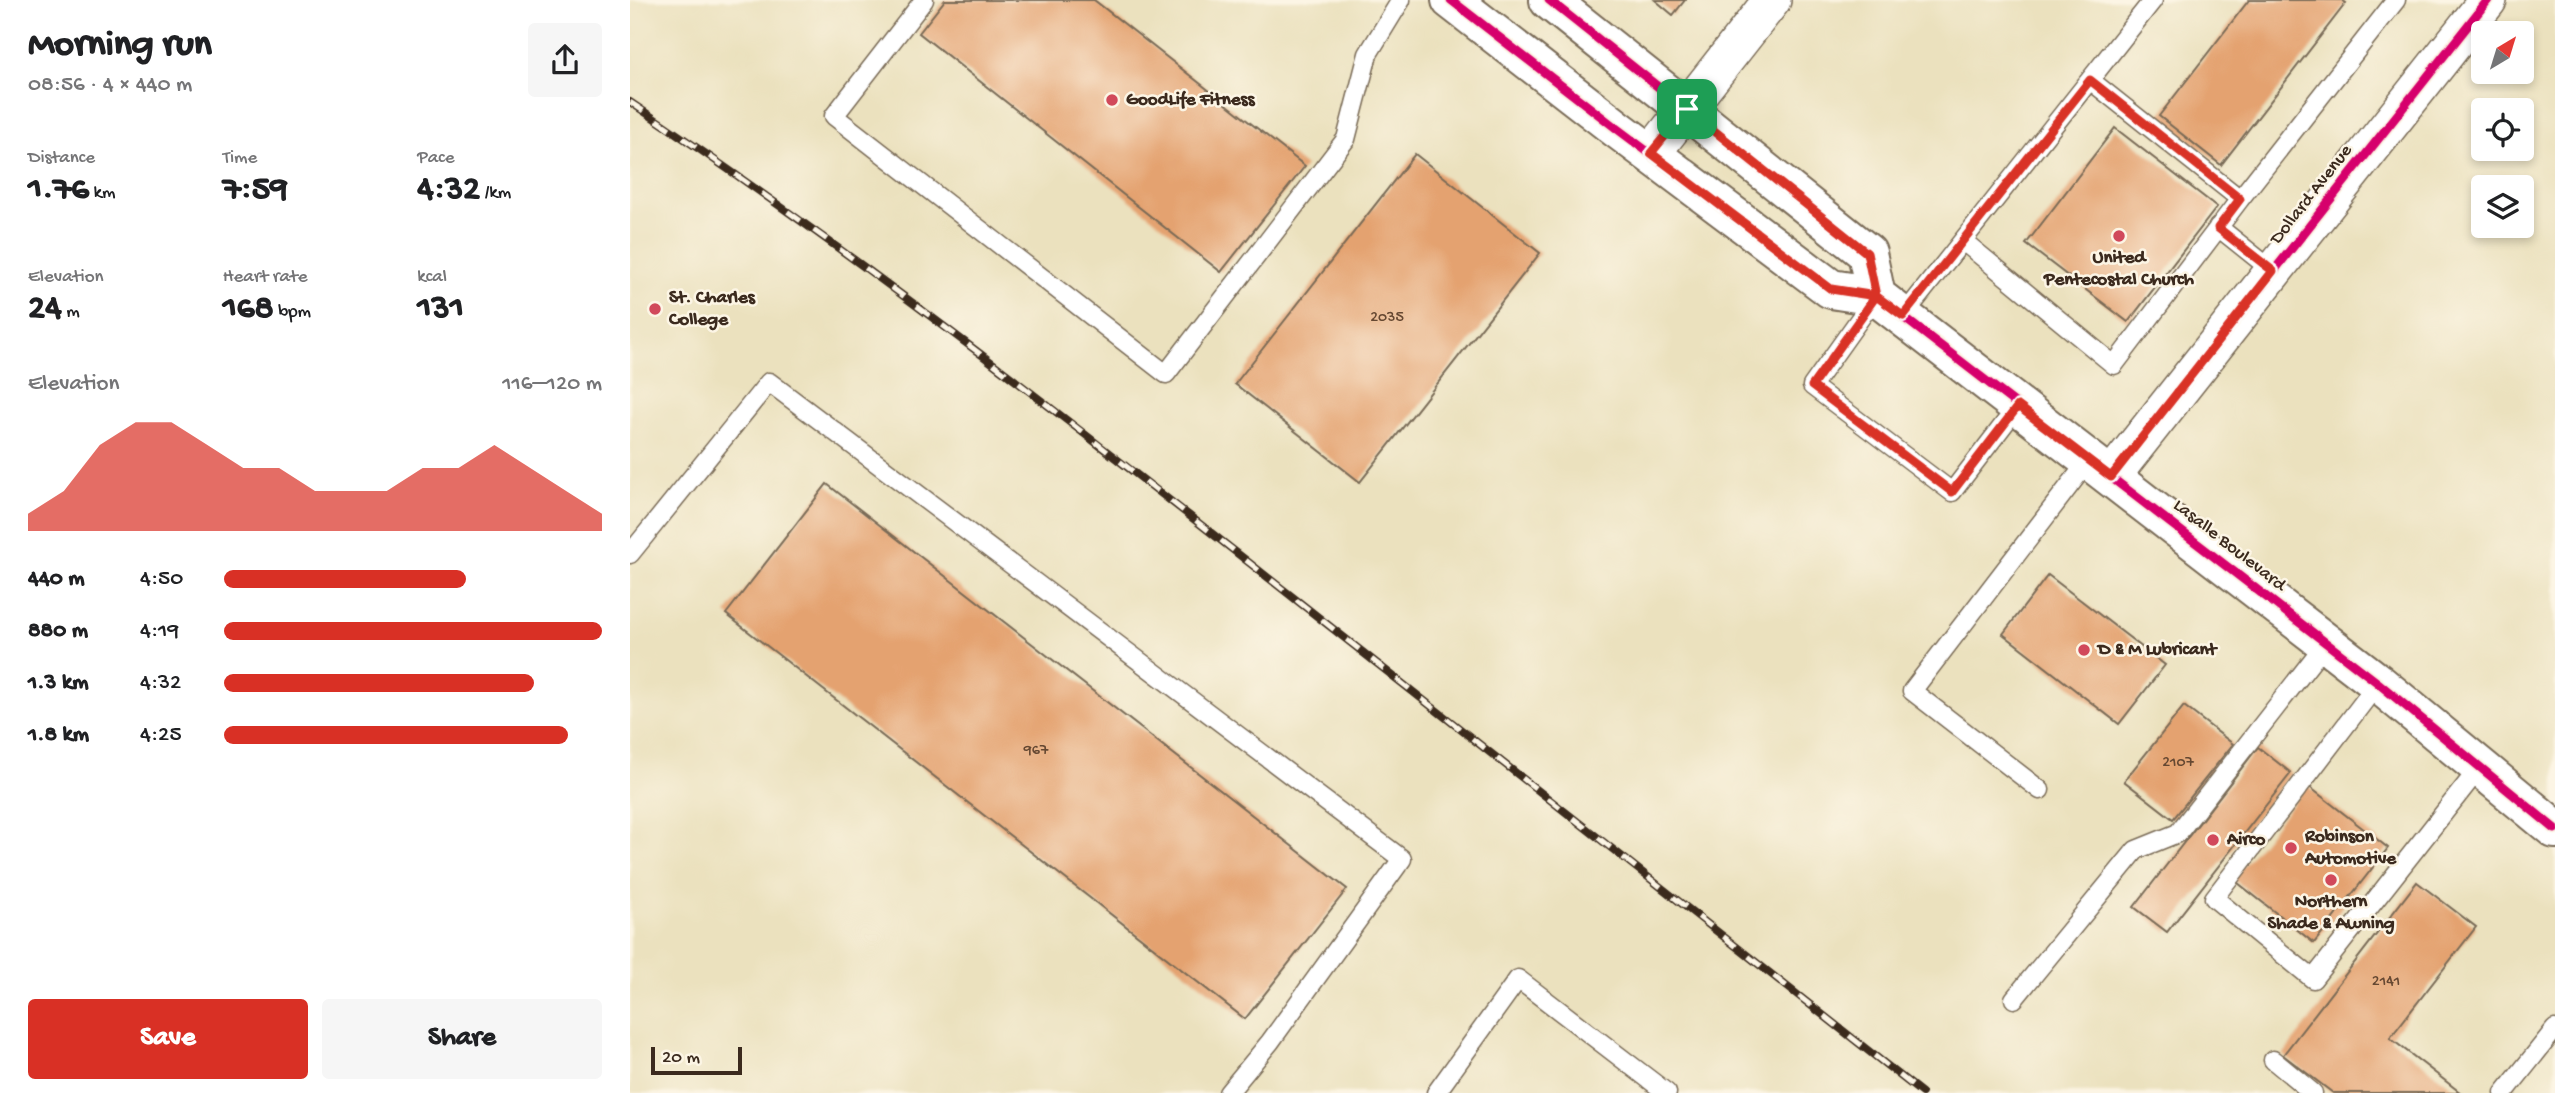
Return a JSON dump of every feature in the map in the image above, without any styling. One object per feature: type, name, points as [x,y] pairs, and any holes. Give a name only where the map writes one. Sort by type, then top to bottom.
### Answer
[{"type":"main road","name":"Lasalle Boulevard","points":[[1451,0],[1831,289],[1890,306],[2378,683],[2480,767],[2550,815]]},
{"type":"main road","points":[[1566,5],[1687,109],[1867,253],[1890,306]]},
{"type":"street","points":[[1651,153],[1772,0]]},
{"type":"street","name":"Dollard Avenue","points":[[2100,468],[2273,271],[2488,0]]},
{"type":"lane","points":[[925,0],[834,116],[1166,374],[1346,139],[1368,54],[1401,0]]},
{"type":"lane","points":[[2018,406],[1952,492],[1812,386],[1890,306],[1963,241],[2153,0]]},
{"type":"lane","points":[[1963,241],[2114,365],[2396,0]]},
{"type":"lane","points":[[2090,80],[2240,199]]},
{"type":"lane","points":[[2218,228],[2273,271]]},
{"type":"lane","points":[[630,554],[769,382],[1402,859],[1270,1042],[1228,1093]]},
{"type":"lane","points":[[2040,790],[1912,691],[2100,468]]},
{"type":"lane","points":[[2014,999],[2136,850],[2178,833],[2326,643]]},
{"type":"lane","points":[[2378,683],[2214,898],[2313,979],[2480,767]]},
{"type":"lane","points":[[1436,1093],[1518,979],[1667,1093]]},
{"type":"lane","points":[[2504,1093],[2555,1029]]},
{"type":"lane","points":[[2273,1060],[2313,1093]]},
{"type":"building","name":"GoodLife Fitness","points":[[945,0],[1094,0],[1305,166],[1221,272],[919,33]]},
{"type":"building","points":[[1655,0],[1685,0],[1673,15]]},
{"type":"building","points":[[2249,0],[2342,0],[2346,3],[2221,165],[2159,116]]},
{"type":"building","points":[[2115,128],[2217,207],[2128,322],[2026,244]]},
{"type":"building","points":[[1415,154],[1540,253],[1360,482],[1235,384]]},
{"type":"building","points":[[827,484],[1347,889],[1245,1019],[726,614]]},
{"type":"building","name":"D & M Lubricant","points":[[2048,575],[2165,665],[2119,724],[2003,634]]},
{"type":"building","points":[[2184,706],[2233,744],[2173,819],[2124,781]]},
{"type":"building","name":"Airco","points":[[2258,747],[2291,773],[2167,932],[2134,907]]},
{"type":"building","points":[[2307,785],[2388,848],[2314,943],[2233,879]]},
{"type":"building","points":[[2417,882],[2476,927],[2390,1038],[2461,1093],[2333,1093],[2283,1055]]},
{"type":"railway","points":[[630,102],[801,221],[1052,409],[1922,1093]]},
{"type":"cycle path","points":[[1451,0],[1831,289],[1876,296],[2378,683],[2555,829]]},
{"type":"cycle path","points":[[1549,0],[1867,253],[1876,296]]},
{"type":"cycle path","points":[[2111,477],[2488,0]]},
{"type":"place","name":"GoodLife Fitness","points":[[1112,100]]},
{"type":"place","name":"United Pentecostal Church","points":[[2119,236]]},
{"type":"place","name":"St. Charles College","points":[[655,309]]},
{"type":"place","name":"D & M Lubricant","points":[[2084,650]]},
{"type":"place","name":"Airco","points":[[2213,840]]},
{"type":"place","name":"Robinson Automotive","points":[[2291,848]]},
{"type":"place","name":"Northern Shade & Awning","points":[[2331,880]]},
{"type":"route","points":[[1687,109],[1651,153],[1831,289],[1876,296],[1903,316],[2090,80],[2240,199],[2218,228],[2273,271],[2111,477],[2018,406],[1952,492],[1812,386],[1876,296],[1867,253],[1687,109]]}]
